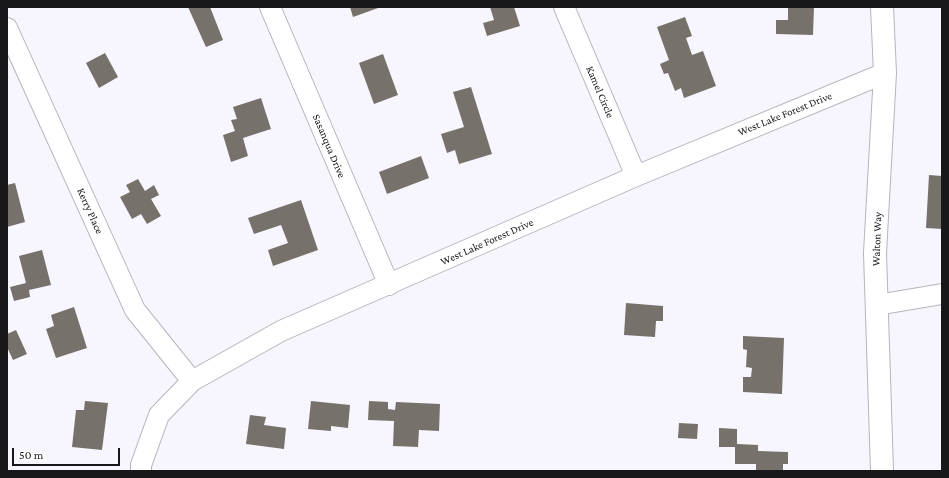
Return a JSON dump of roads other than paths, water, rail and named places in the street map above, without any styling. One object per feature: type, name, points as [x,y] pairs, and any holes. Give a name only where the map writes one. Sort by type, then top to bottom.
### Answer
[{"type":"main road","name":"Walton Way","points":[[882,7],[886,73],[875,253],[882,471]]},
{"type":"street","name":"Sasanqua Drive","points":[[270,7],[389,285]]},
{"type":"street","name":"Kamel Circle","points":[[564,7],[636,176]]},
{"type":"street","name":"Kerry Place","points":[[7,28],[135,310],[192,381]]},
{"type":"street","name":"West Lake Forest Drive","points":[[141,471],[141,465],[159,415],[192,381],[281,331],[636,176],[886,73]]},
{"type":"street","points":[[877,305],[942,294]]}]
